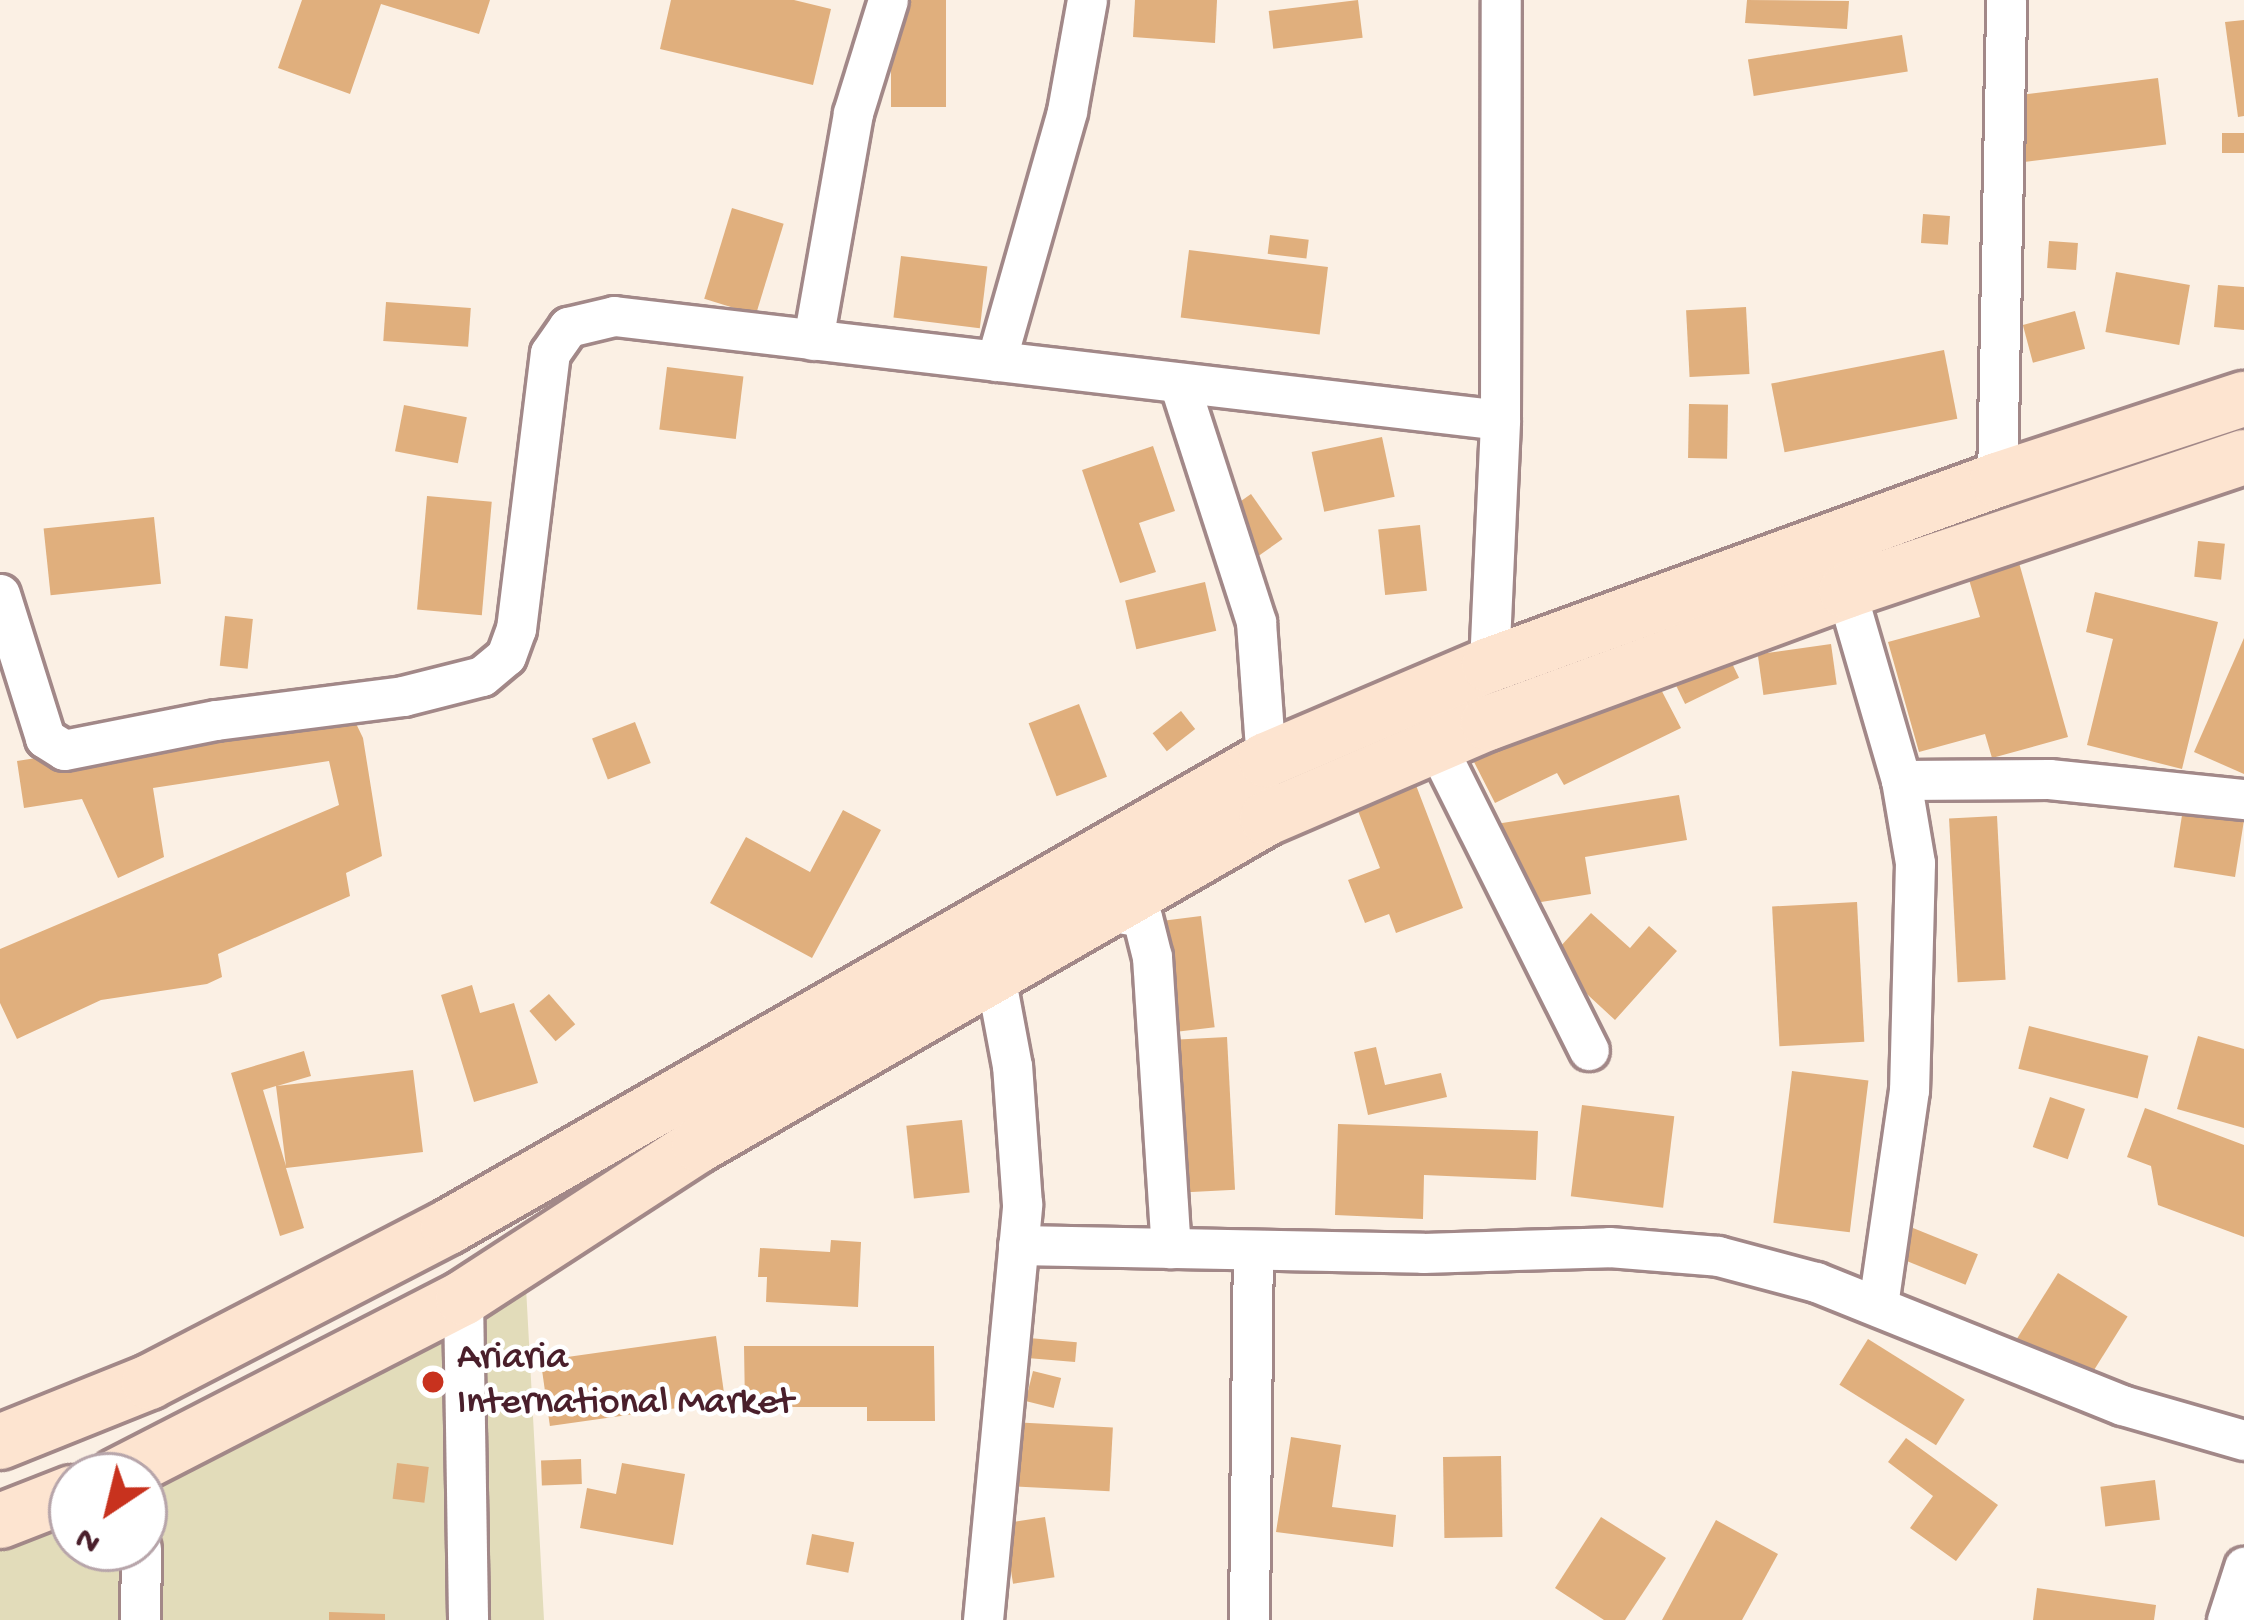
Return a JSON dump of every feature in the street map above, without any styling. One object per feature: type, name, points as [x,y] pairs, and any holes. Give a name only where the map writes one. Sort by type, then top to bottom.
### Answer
[{"type":"main road","points":[[0,1442],[149,1382],[448,1228],[1266,760],[1489,665],[1997,480],[2244,399]]},
{"type":"main road","points":[[168,1455],[463,1298],[699,1145],[1267,818],[1437,747],[1846,591],[2244,457]]},
{"type":"main road","points":[[0,1521],[48,1502]]},
{"type":"street","points":[[813,340],[853,113],[887,0]]},
{"type":"street","points":[[996,361],[1067,111],[1087,0]]},
{"type":"street","points":[[1489,665],[1500,420],[1502,0]]},
{"type":"street","points":[[1997,480],[2006,0]]},
{"type":"street","points":[[0,594],[45,738],[64,750],[216,720],[403,696],[482,676],[506,656],[515,629],[550,352],[568,327],[614,316],[1500,420]]},
{"type":"street","points":[[1179,382],[1256,622],[1266,760]]},
{"type":"street","points":[[1846,591],[1901,781],[1916,863],[1909,1090],[1878,1305]]},
{"type":"street","points":[[1437,747],[1589,1050]]},
{"type":"street","points":[[1901,781],[2049,779],[2244,799]]},
{"type":"street","points":[[1106,911],[1142,917],[1152,956],[1171,1248]]},
{"type":"street","points":[[983,1620],[1022,1204],[1012,1066],[995,975]]},
{"type":"street","points":[[1018,1245],[1253,1250],[1610,1247],[1718,1256],[1816,1282],[2122,1405],[2244,1440]]},
{"type":"street","points":[[1249,1620],[1253,1250]]},
{"type":"street","points":[[463,1298],[468,1620]]},
{"type":"street","points":[[2227,1620],[2244,1567]]},
{"type":"street","points":[[140,1620],[141,1572]]},
{"type":"shaded area","name":"Ariaria International Market","points":[[526,1287],[544,1620],[0,1620],[0,1538],[48,1520],[48,1572],[168,1572],[168,1464]]},
{"type":"building","points":[[302,0],[490,0],[479,34],[381,4],[350,94],[278,68]]},
{"type":"building","points":[[671,0],[794,0],[831,9],[813,85],[660,49]]},
{"type":"building","points":[[891,0],[946,0],[946,107],[891,107]]},
{"type":"building","points":[[1135,0],[1217,0],[1215,43],[1133,37]]},
{"type":"building","points":[[1358,0],[1363,38],[1273,49],[1269,11]]},
{"type":"building","points":[[1747,0],[1849,1],[1847,29],[1745,23]]},
{"type":"building","points":[[2244,20],[2244,116],[2238,117],[2225,22]]},
{"type":"building","points":[[1902,35],[1908,72],[1754,96],[1748,59]]},
{"type":"building","points":[[2158,78],[2166,145],[2016,163],[2008,96]]},
{"type":"building","points":[[2222,133],[2244,133],[2244,153],[2222,153]]},
{"type":"building","points":[[732,208],[784,224],[756,315],[704,299]]},
{"type":"building","points":[[1923,214],[1950,216],[1948,245],[1921,243]]},
{"type":"building","points":[[1270,235],[1309,240],[1306,259],[1268,254]]},
{"type":"building","points":[[2049,241],[2078,243],[2076,270],[2047,268]]},
{"type":"building","points":[[1189,250],[1328,267],[1320,335],[1181,317]]},
{"type":"building","points":[[901,256],[987,267],[980,328],[893,318]]},
{"type":"building","points":[[2116,272],[2190,285],[2179,345],[2105,332]]},
{"type":"building","points":[[2218,285],[2244,287],[2244,330],[2214,327]]},
{"type":"building","points":[[386,302],[471,308],[468,347],[383,341]]},
{"type":"building","points":[[1746,307],[1750,374],[1690,377],[1686,310]]},
{"type":"building","points":[[2075,311],[2085,349],[2033,363],[2023,325]]},
{"type":"building","points":[[1944,350],[1957,419],[1785,452],[1771,384]]},
{"type":"building","points":[[667,367],[743,376],[736,439],[659,430]]},
{"type":"building","points":[[1689,404],[1728,405],[1727,459],[1688,458]]},
{"type":"building","points":[[404,405],[467,417],[458,463],[395,451]]},
{"type":"building","points":[[1382,437],[1395,497],[1324,512],[1312,452]]},
{"type":"building","points":[[1153,446],[1175,511],[1139,523],[1156,572],[1120,583],[1082,470]]},
{"type":"building","points":[[1251,494],[1283,539],[1239,569],[1208,524]]},
{"type":"building","points":[[427,496],[492,502],[482,615],[417,610]]},
{"type":"building","points":[[154,517],[161,584],[51,595],[44,529]]},
{"type":"building","points":[[1420,525],[1427,591],[1385,595],[1378,529]]},
{"type":"building","points":[[2198,541],[2225,544],[2221,580],[2194,577]]},
{"type":"building","points":[[2016,552],[2068,737],[1992,758],[1985,734],[1919,752],[1888,642],[1980,617],[1965,566]]},
{"type":"building","points":[[1205,582],[1216,631],[1136,649],[1125,600]]},
{"type":"building","points":[[2095,592],[2218,622],[2182,769],[2087,745],[2113,639],[2086,632]]},
{"type":"building","points":[[225,616],[253,619],[248,669],[220,666]]},
{"type":"building","points":[[2244,638],[2244,774],[2194,752]]},
{"type":"building","points":[[1831,644],[1837,685],[1763,695],[1758,654]]},
{"type":"building","points":[[1725,649],[1739,678],[1685,704],[1671,675]]},
{"type":"building","points":[[1653,674],[1681,728],[1564,785],[1557,773],[1495,803],[1474,762]]},
{"type":"building","points":[[1079,704],[1107,777],[1057,796],[1029,723]]},
{"type":"building","points":[[349,709],[363,738],[382,856],[346,873],[350,896],[218,954],[222,977],[207,984],[101,1000],[17,1039],[0,1003],[0,949],[339,805],[329,761],[153,788],[164,857],[118,878],[82,799],[24,808],[17,761]]},
{"type":"building","points":[[1181,711],[1195,729],[1167,751],[1153,733]]},
{"type":"building","points":[[635,722],[651,763],[608,780],[592,738]]},
{"type":"building","points":[[1414,780],[1463,908],[1396,933],[1389,914],[1365,923],[1348,880],[1380,868],[1355,803]]},
{"type":"building","points":[[1679,795],[1687,840],[1585,857],[1591,894],[1510,907],[1496,824]]},
{"type":"building","points":[[2183,809],[2244,819],[2235,877],[2174,867]]},
{"type":"building","points":[[843,810],[881,830],[812,958],[710,903],[746,837],[810,872]]},
{"type":"building","points":[[1997,816],[2006,980],[1958,982],[1949,819]]},
{"type":"building","points":[[1857,902],[1864,1042],[1779,1046],[1772,906]]},
{"type":"building","points":[[1591,913],[1630,948],[1649,926],[1677,951],[1615,1020],[1549,959]]},
{"type":"building","points":[[1201,916],[1215,1027],[1177,1032],[1163,921]]},
{"type":"building","points":[[472,985],[480,1013],[514,1003],[538,1083],[474,1102],[441,995]]},
{"type":"building","points":[[549,994],[575,1024],[556,1041],[529,1011]]},
{"type":"building","points":[[2029,1026],[2148,1056],[2138,1098],[2018,1069]]},
{"type":"building","points":[[2198,1036],[2244,1049],[2244,1128],[2177,1109]]},
{"type":"building","points":[[1227,1037],[1235,1190],[1148,1194],[1140,1042]]},
{"type":"building","points":[[1376,1047],[1385,1085],[1441,1073],[1447,1097],[1368,1115],[1354,1052]]},
{"type":"building","points":[[304,1051],[311,1076],[277,1086],[413,1070],[423,1152],[286,1168],[304,1228],[280,1236],[231,1073]],"holes":[[[276,1086],[286,1166],[263,1090]]]},
{"type":"building","points":[[1792,1071],[1868,1080],[1850,1232],[1773,1223]]},
{"type":"building","points":[[2050,1097],[2085,1109],[2068,1159],[2033,1147]]},
{"type":"building","points":[[1582,1105],[1674,1116],[1663,1208],[1571,1196]]},
{"type":"building","points":[[2145,1108],[2244,1145],[2244,1237],[2158,1205],[2151,1166],[2127,1157]]},
{"type":"building","points":[[962,1120],[970,1193],[914,1198],[906,1126]]},
{"type":"building","points":[[1338,1124],[1538,1131],[1536,1180],[1424,1175],[1423,1219],[1335,1215]]},
{"type":"building","points":[[1913,1228],[1978,1254],[1966,1285],[1901,1259]]},
{"type":"building","points":[[831,1240],[861,1242],[858,1307],[766,1302],[767,1277],[758,1277],[760,1248],[830,1252]]},
{"type":"building","points":[[2058,1273],[2128,1316],[2081,1390],[2012,1347]]},
{"type":"building","points":[[716,1336],[725,1401],[550,1426],[541,1361]]},
{"type":"building","points":[[1029,1338],[1077,1342],[1075,1362],[1027,1358]]},
{"type":"building","points":[[1868,1339],[1965,1399],[1936,1445],[1839,1385]]},
{"type":"building","points":[[744,1346],[934,1346],[935,1421],[867,1421],[867,1407],[745,1407]]},
{"type":"building","points":[[1033,1371],[1061,1378],[1054,1408],[1026,1401]]},
{"type":"building","points":[[1009,1422],[1113,1427],[1110,1491],[1006,1486]]},
{"type":"building","points":[[1291,1437],[1341,1445],[1332,1507],[1396,1515],[1393,1547],[1276,1532]]},
{"type":"building","points":[[1906,1438],[1998,1505],[1956,1561],[1910,1528],[1933,1496],[1888,1462]]},
{"type":"building","points":[[1501,1456],[1502,1537],[1444,1538],[1443,1457]]},
{"type":"building","points":[[581,1459],[582,1484],[542,1485],[541,1460]]},
{"type":"building","points":[[397,1463],[429,1467],[424,1503],[393,1499]]},
{"type":"building","points":[[622,1463],[685,1474],[673,1545],[580,1528],[587,1488],[616,1494]]},
{"type":"building","points":[[2155,1480],[2160,1520],[2105,1526],[2100,1487]]},
{"type":"building","points":[[1045,1517],[1055,1577],[1013,1584],[1004,1524]]},
{"type":"building","points":[[1601,1517],[1666,1558],[1625,1620],[1604,1620],[1555,1588]]},
{"type":"building","points":[[1716,1520],[1778,1554],[1742,1620],[1662,1620]]},
{"type":"building","points":[[812,1534],[854,1542],[848,1573],[806,1564]]},
{"type":"building","points":[[2037,1588],[2156,1605],[2154,1620],[2033,1620]]},
{"type":"building","points":[[329,1612],[385,1614],[385,1620],[329,1620]]},
{"type":"place","name":"Ariaria International Market","points":[[433,1382]]}]
